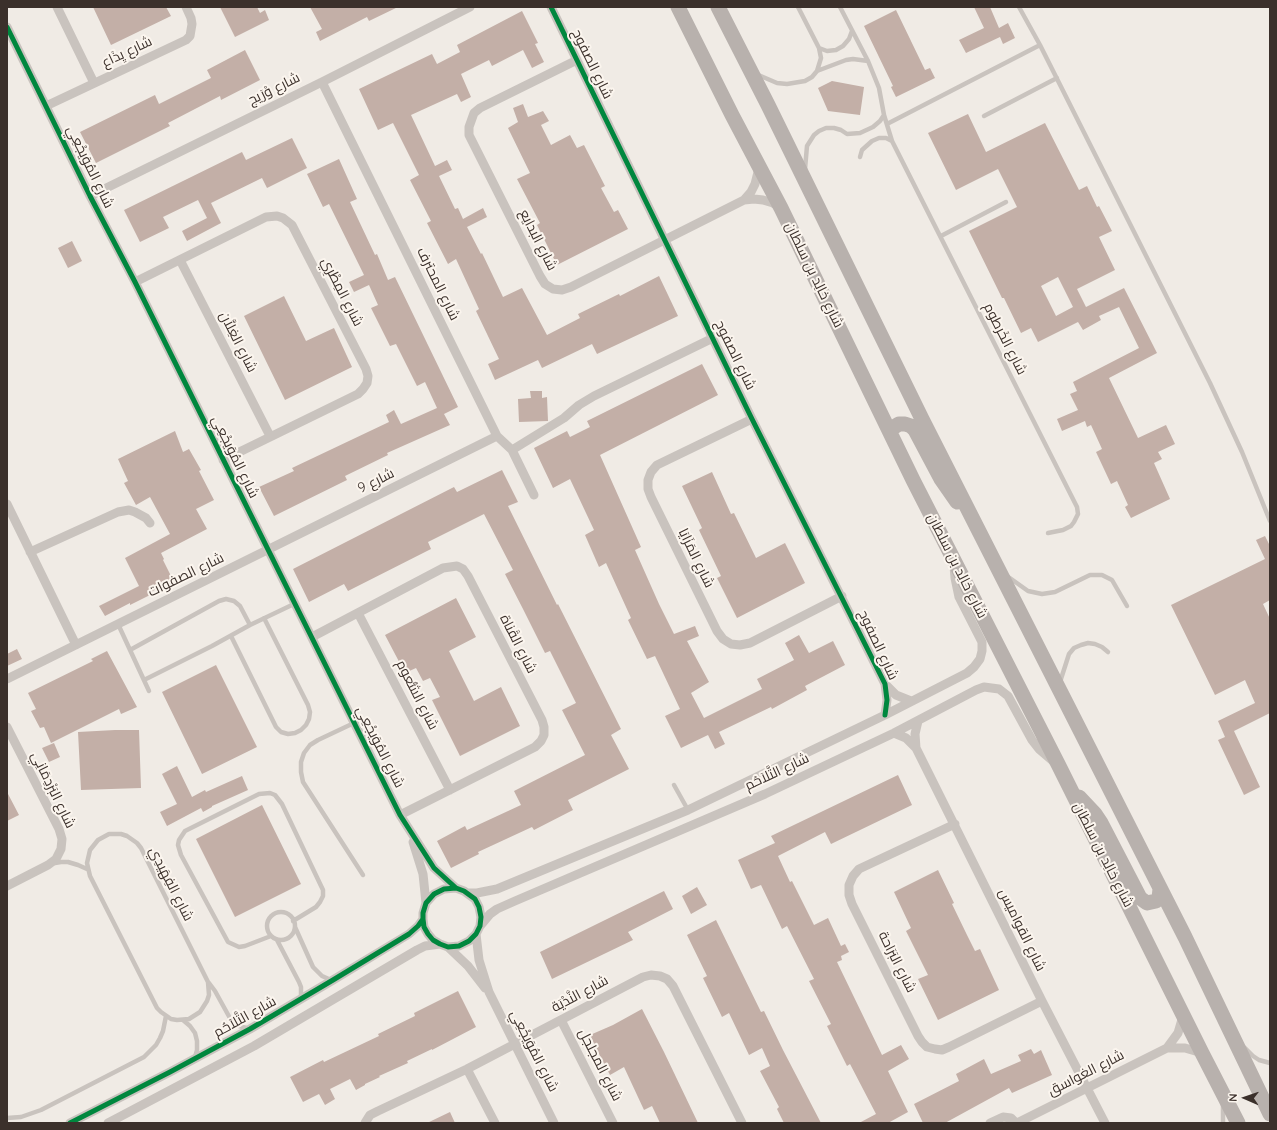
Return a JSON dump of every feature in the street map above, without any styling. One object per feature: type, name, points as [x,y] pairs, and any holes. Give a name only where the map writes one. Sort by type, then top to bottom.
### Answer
[{"type":"main road","name":"شارع خالِد بن سلطان","points":[[678,7],[781,208],[954,561],[1058,764],[1183,1016],[1238,1123]]},
{"type":"main road","points":[[718,7],[922,419],[1185,937],[1270,1114]]},
{"type":"main road","points":[[890,431],[899,424],[911,426],[915,430],[944,484],[955,499],[972,516]]},
{"type":"main road","points":[[1070,790],[1095,814],[1140,898],[1147,903],[1156,902],[1159,898],[1160,889]]},
{"type":"street","points":[[57,7],[94,83]]},
{"type":"street","name":"شارع يِذَاع","points":[[46,106],[186,40],[190,36],[192,24],[186,7]]},
{"type":"street","name":"شارع وْرَيج","points":[[90,196],[322,82],[470,7]]},
{"type":"street","name":"شارع الصفوح","points":[[550,7],[752,419],[885,684],[887,700],[885,715]]},
{"type":"street","name":"شارع المُوَيجْعِي","points":[[7,27],[400,815],[434,868],[456,888]]},
{"type":"street","name":"شارع البدايع","points":[[577,60],[480,108],[474,113],[469,127],[469,135],[545,284],[553,289],[562,290],[571,287],[744,200],[763,200],[773,203],[781,208]]},
{"type":"street","name":"شارع المحترف","points":[[322,82],[497,436],[512,450],[534,496]]},
{"type":"street","name":"شارع البدايع","points":[[744,200],[751,192],[755,184],[758,172],[757,161]]},
{"type":"street","name":"شارع المِطْرِي","points":[[135,282],[266,217],[278,216],[292,225],[366,369],[368,376],[367,383],[358,394],[223,460]]},
{"type":"street","name":"شارع الغِلاَّن","points":[[180,260],[270,436]]},
{"type":"street","points":[[512,450],[564,418],[579,405],[594,396],[713,338]]},
{"type":"street","name":"شارع المَزَايَا","points":[[752,419],[657,465],[651,472],[648,480],[648,489],[651,497],[717,631],[722,639],[731,644],[740,645],[750,643],[842,596]]},
{"type":"street","name":"شارع 9","points":[[267,550],[497,436]]},
{"type":"street","points":[[7,504],[76,645]]},
{"type":"street","points":[[30,552],[118,512],[129,510],[146,518],[150,524]]},
{"type":"street","name":"شارع الصفوات","points":[[7,679],[267,550]]},
{"type":"street","name":"شارع التَّلاَحُم","points":[[468,892],[478,893],[497,890],[688,810],[885,715],[967,673],[980,659],[982,642],[959,597],[955,578],[954,561]]},
{"type":"street","name":"شارع القَناة","points":[[312,637],[443,568],[457,566],[463,569],[471,582],[542,720],[544,735],[535,747],[400,815]]},
{"type":"street","name":"شارع الشُّعوم","points":[[358,613],[450,790]]},
{"type":"street","name":"شارع الصفوح","points":[[885,684],[896,695],[911,701]]},
{"type":"street","name":"شارع التَّلاَحُم","points":[[478,930],[494,912],[515,901],[764,794],[894,733],[976,690],[984,688],[999,689],[1008,696],[1032,740],[1039,749],[1058,764]]},
{"type":"street","name":"شارع القواميس","points":[[916,748],[915,734],[918,721]]},
{"type":"street","name":"شارع البَرْدِمَانِي","points":[[7,727],[59,829],[62,839],[56,859],[48,865],[7,886]]},
{"type":"street","name":"شارع القواميس","points":[[894,733],[906,738],[916,748],[1042,1001],[1105,1123]]},
{"type":"street","name":"شارع البَرَاحة","points":[[955,824],[859,869],[853,876],[849,885],[849,895],[856,911],[918,1036],[928,1047],[942,1050],[1042,1001]]},
{"type":"street","name":"شارع المُوَيجْعِي","points":[[410,831],[422,874],[426,903]]},
{"type":"street","points":[[456,888],[468,892],[475,899],[479,907],[481,917],[478,930],[469,941],[464,944],[459,946],[444,946],[433,940],[424,927],[422,919],[426,903],[434,894],[444,889],[456,888]]},
{"type":"street","name":"شارع التَّلاَحُم","points":[[70,1123],[195,1058],[301,999],[414,930],[422,919]]},
{"type":"street","name":"شارع المُوَيجْعِي","points":[[478,930],[479,960],[489,992],[554,1123]]},
{"type":"street","name":"شارع التَّلاَحُم","points":[[108,1123],[254,1046],[417,950],[425,946],[444,946]]},
{"type":"street","name":"شارع المُوَيجْعِي","points":[[444,946],[468,966],[489,992]]},
{"type":"street","name":"شارع النَّدْيَة","points":[[365,1123],[370,1115],[467,1069],[642,977],[651,975],[660,976],[673,986],[742,1123]]},
{"type":"street","name":"شارع الغواسق","points":[[1167,1048],[1178,1033],[1183,1016]]},
{"type":"street","name":"شارع المجلجل","points":[[561,1020],[613,1123]]},
{"type":"street","name":"شارع الغواسق","points":[[990,1123],[1004,1117],[1011,1118],[1016,1123],[1167,1048],[1185,1048],[1202,1053]]},
{"type":"street","points":[[467,1069],[495,1123]]},
{"type":"lane","points":[[749,71],[768,80],[787,84],[805,81],[812,77],[817,71],[821,58],[819,48],[798,7]]},
{"type":"lane","name":"شارع الخَرطوم","points":[[840,7],[868,61],[879,88],[884,115],[892,141],[1077,507],[1078,514],[1071,526],[1063,530],[1048,533]]},
{"type":"lane","points":[[1019,7],[1057,78],[1213,390],[1242,452],[1270,521]]},
{"type":"lane","points":[[819,48],[836,50],[844,46],[852,31]]},
{"type":"lane","points":[[887,124],[1040,45]]},
{"type":"lane","points":[[817,71],[846,60],[853,59],[868,61]]},
{"type":"lane","points":[[984,116],[1057,78]]},
{"type":"lane","points":[[804,179],[807,146],[814,135],[826,128],[840,130],[847,134],[860,133],[873,127],[884,115]]},
{"type":"lane","points":[[860,157],[862,150],[872,140],[886,138],[892,141]]},
{"type":"lane","points":[[941,236],[1006,202]]},
{"type":"lane","points":[[999,570],[1028,591],[1042,594],[1055,592],[1090,575],[1102,575],[1112,580],[1127,606]]},
{"type":"lane","points":[[130,650],[226,599],[234,601],[240,606],[250,625]]},
{"type":"lane","points":[[144,680],[294,604]]},
{"type":"lane","points":[[231,636],[276,728],[288,734],[301,730],[309,719],[310,712],[308,705],[264,618]]},
{"type":"lane","points":[[118,624],[149,691]]},
{"type":"lane","points":[[1059,687],[1069,654],[1074,648],[1088,643],[1102,647],[1108,652]]},
{"type":"lane","points":[[354,723],[310,745],[304,753],[301,762],[301,772],[303,782],[364,875]]},
{"type":"lane","points":[[674,785],[688,810]]},
{"type":"lane","points":[[271,936],[239,947],[228,942],[180,855],[178,845],[179,840],[185,831],[259,794],[270,793],[275,795],[282,804],[323,890],[320,902],[316,907],[293,920]]},
{"type":"lane","name":"شارع الفِهَيدِي","points":[[87,869],[90,850],[93,844],[104,836],[110,834],[122,834],[137,843],[141,848],[208,982],[215,991],[231,1020],[239,1026],[250,1028]]},
{"type":"lane","points":[[48,865],[68,862],[87,869],[157,1008],[166,1016],[177,1020],[183,1020],[195,1016],[204,1007],[209,995],[208,982]]},
{"type":"lane","points":[[301,999],[301,987],[299,982],[277,940],[271,936],[267,928],[269,920],[272,916],[279,913],[284,913],[291,917],[313,967],[322,976],[333,980]]},
{"type":"lane","points":[[277,940],[287,939],[294,932],[295,927]]},
{"type":"lane","points":[[7,1118],[21,1117],[41,1110],[144,1057],[160,1038],[166,1016]]},
{"type":"lane","points":[[183,1020],[190,1026],[198,1041],[195,1058]]},
{"type":"lane","points":[[1229,1031],[1253,1056],[1270,1063]]},
{"type":"lane","points":[[1223,1123],[1224,1095]]},
{"type":"building","points":[[93,7],[166,7],[171,16],[111,45]]},
{"type":"building","points":[[220,7],[257,7],[260,13],[265,10],[269,20],[235,37]]},
{"type":"building","points":[[310,7],[398,7],[369,21],[367,17],[320,41],[316,32],[322,29]]},
{"type":"building","points":[[974,7],[990,7],[999,28],[1008,23],[1015,38],[1003,44],[1000,37],[966,53],[959,40],[984,28]]},
{"type":"building","points":[[896,10],[925,70],[930,68],[935,78],[896,97],[891,87],[893,86],[864,26]]},
{"type":"building","points":[[522,11],[538,43],[535,44],[544,62],[532,68],[523,50],[492,66],[489,60],[461,74],[471,97],[461,102],[457,94],[411,115],[435,166],[447,160],[452,170],[439,176],[455,209],[458,208],[463,219],[483,208],[487,217],[467,227],[481,254],[482,253],[503,297],[522,288],[547,335],[580,318],[578,314],[619,294],[620,296],[659,276],[678,316],[597,354],[592,344],[542,368],[538,360],[495,380],[488,364],[499,359],[476,311],[479,309],[456,259],[448,264],[427,223],[431,221],[410,180],[419,175],[393,123],[378,130],[359,89],[432,54],[437,64],[460,52],[457,45]]},
{"type":"building","points":[[245,50],[260,80],[221,100],[220,96],[168,123],[170,126],[96,163],[80,132],[155,95],[159,104],[211,78],[207,70]]},
{"type":"building","points":[[832,81],[864,87],[860,115],[828,111],[818,88]]},
{"type":"building","points":[[523,104],[528,117],[543,111],[549,121],[541,125],[551,145],[570,135],[577,148],[584,145],[605,186],[601,188],[614,212],[618,210],[628,229],[557,265],[537,225],[540,223],[517,179],[530,173],[508,128],[518,122],[513,108]]},
{"type":"building","points":[[968,114],[986,152],[1045,123],[1079,190],[1087,186],[1097,207],[1099,206],[1112,231],[1099,237],[1115,270],[1077,289],[1086,307],[1124,288],[1157,353],[1109,378],[1138,438],[1166,425],[1175,444],[1158,452],[1162,459],[1154,463],[1170,499],[1131,518],[1125,507],[1128,505],[1117,481],[1111,484],[1096,452],[1102,449],[1091,425],[1087,427],[1085,421],[1062,431],[1057,419],[1078,410],[1070,394],[1077,391],[1073,382],[1139,348],[1119,307],[1099,316],[1101,320],[1083,330],[1078,322],[1038,342],[1031,328],[1021,333],[969,231],[1017,207],[998,169],[956,190],[928,133]],"holes":[[[1058,277],[1073,307],[1056,316],[1041,286]]]},
{"type":"building","points":[[292,138],[307,168],[267,188],[262,178],[211,203],[221,223],[187,241],[182,231],[207,218],[198,200],[163,217],[169,228],[140,242],[124,210],[242,152],[246,160]]},
{"type":"building","points":[[339,159],[357,199],[350,202],[375,255],[377,254],[388,280],[395,277],[458,407],[444,414],[450,425],[387,453],[388,455],[345,476],[347,480],[274,516],[259,487],[294,471],[292,468],[389,422],[386,415],[394,410],[401,424],[437,408],[425,382],[417,386],[396,344],[390,346],[371,308],[378,305],[369,285],[354,292],[349,282],[364,275],[329,204],[323,207],[307,174]]},
{"type":"building","points":[[72,241],[82,261],[68,268],[58,248]]},
{"type":"building","points":[[284,296],[306,341],[334,328],[352,367],[285,400],[244,316]]},
{"type":"building","points":[[702,364],[718,395],[600,455],[641,547],[635,550],[674,634],[695,626],[699,636],[687,641],[709,682],[691,693],[704,718],[762,689],[757,679],[794,660],[785,643],[799,635],[809,653],[833,641],[845,665],[805,686],[807,690],[772,709],[771,707],[719,732],[725,744],[715,749],[708,735],[681,748],[665,716],[680,709],[655,656],[647,659],[628,620],[631,618],[606,563],[599,567],[585,535],[594,530],[570,479],[553,488],[534,448],[567,431],[570,437],[590,427],[587,421]]},
{"type":"building","points":[[530,391],[542,391],[542,398],[547,397],[548,421],[519,422],[518,399],[531,398]]},
{"type":"building","points":[[175,431],[183,452],[189,449],[201,470],[199,471],[214,500],[196,509],[207,529],[161,553],[173,580],[149,593],[150,595],[130,605],[130,603],[105,616],[99,606],[139,586],[125,558],[170,534],[150,497],[136,505],[124,483],[128,481],[118,459]]},
{"type":"building","points":[[502,470],[518,502],[508,506],[621,729],[611,735],[629,769],[568,800],[573,810],[534,830],[532,827],[478,852],[479,854],[451,868],[437,841],[465,826],[467,830],[521,805],[514,791],[585,755],[562,710],[576,703],[550,651],[545,653],[505,574],[513,570],[484,514],[428,542],[431,549],[348,591],[344,584],[309,602],[293,569],[454,487],[457,492]]},
{"type":"building","points":[[712,472],[731,514],[734,513],[756,558],[785,543],[805,583],[737,618],[717,578],[721,576],[699,530],[702,528],[682,486]]},
{"type":"building","points":[[1265,536],[1270,546],[1270,600],[1263,604],[1270,619],[1270,713],[1234,731],[1260,787],[1244,795],[1218,740],[1225,737],[1218,721],[1255,703],[1245,680],[1215,695],[1171,605],[1265,559],[1256,540]]},
{"type":"building","points":[[456,598],[476,637],[449,651],[474,701],[501,687],[520,726],[460,756],[432,700],[440,697],[430,678],[423,681],[416,668],[405,673],[385,635]]},
{"type":"building","points":[[17,649],[22,659],[7,666],[7,654]]},
{"type":"building","points":[[107,651],[137,707],[121,714],[119,709],[51,743],[44,727],[40,728],[31,711],[36,709],[28,693],[93,661],[91,659]]},
{"type":"building","points":[[216,665],[257,747],[202,774],[162,692]]},
{"type":"building","points":[[139,730],[141,788],[81,790],[78,732]]},
{"type":"building","points":[[54,743],[60,757],[49,762],[42,748]]},
{"type":"building","points":[[177,766],[192,797],[205,790],[206,792],[242,776],[248,790],[212,806],[203,812],[201,808],[167,826],[160,812],[177,804],[162,774]]},
{"type":"building","points":[[898,775],[912,805],[831,844],[825,832],[778,856],[790,882],[792,881],[814,925],[828,918],[841,946],[845,944],[849,952],[841,956],[842,960],[837,962],[882,1055],[901,1045],[909,1059],[888,1071],[908,1112],[888,1123],[859,1123],[876,1114],[850,1064],[847,1066],[827,1026],[831,1024],[809,981],[814,979],[787,926],[782,929],[761,885],[751,889],[738,860],[775,843],[771,836]]},
{"type":"building","points":[[7,792],[19,815],[7,821]]},
{"type":"building","points":[[262,805],[301,884],[235,917],[196,839]]},
{"type":"building","points":[[938,870],[954,903],[952,904],[975,951],[980,949],[999,990],[938,1020],[918,979],[928,975],[906,931],[911,928],[894,892]]},
{"type":"building","points":[[697,887],[707,905],[691,914],[682,896]]},
{"type":"building","points":[[664,891],[673,909],[628,932],[633,940],[552,979],[540,952]]},
{"type":"building","points":[[716,920],[761,1012],[764,1011],[821,1123],[784,1123],[777,1109],[779,1107],[760,1071],[770,1066],[762,1048],[749,1055],[729,1013],[722,1017],[703,978],[707,976],[687,935]]},
{"type":"building","points":[[458,991],[476,1027],[407,1061],[408,1063],[379,1076],[380,1077],[356,1090],[350,1079],[330,1089],[335,1099],[325,1105],[319,1094],[303,1102],[290,1077],[323,1060],[324,1062],[379,1036],[378,1034],[415,1016],[414,1013]]},
{"type":"building","points":[[642,1009],[698,1123],[660,1123],[652,1106],[644,1110],[624,1067],[610,1075],[601,1058],[590,1035],[613,1025]]},
{"type":"building","points":[[1031,1049],[1034,1054],[1041,1050],[1052,1075],[1012,1093],[1009,1088],[945,1123],[923,1123],[914,1104],[959,1081],[956,1074],[984,1059],[991,1074],[1021,1061],[1018,1055]]},
{"type":"building","points":[[450,1112],[455,1123],[427,1123]]},
{"type":"cycle path","points":[[551,7],[752,419],[885,684],[887,700],[885,715]]},
{"type":"cycle path","points":[[7,27],[400,815],[434,868],[456,888]]},
{"type":"cycle path","points":[[70,1123],[250,1029],[409,934],[423,919],[426,903],[434,894],[444,889],[456,888],[464,891],[475,899],[479,907],[481,917],[480,926],[476,934],[469,941],[459,946],[448,947],[433,940],[424,927],[423,919]]}]
